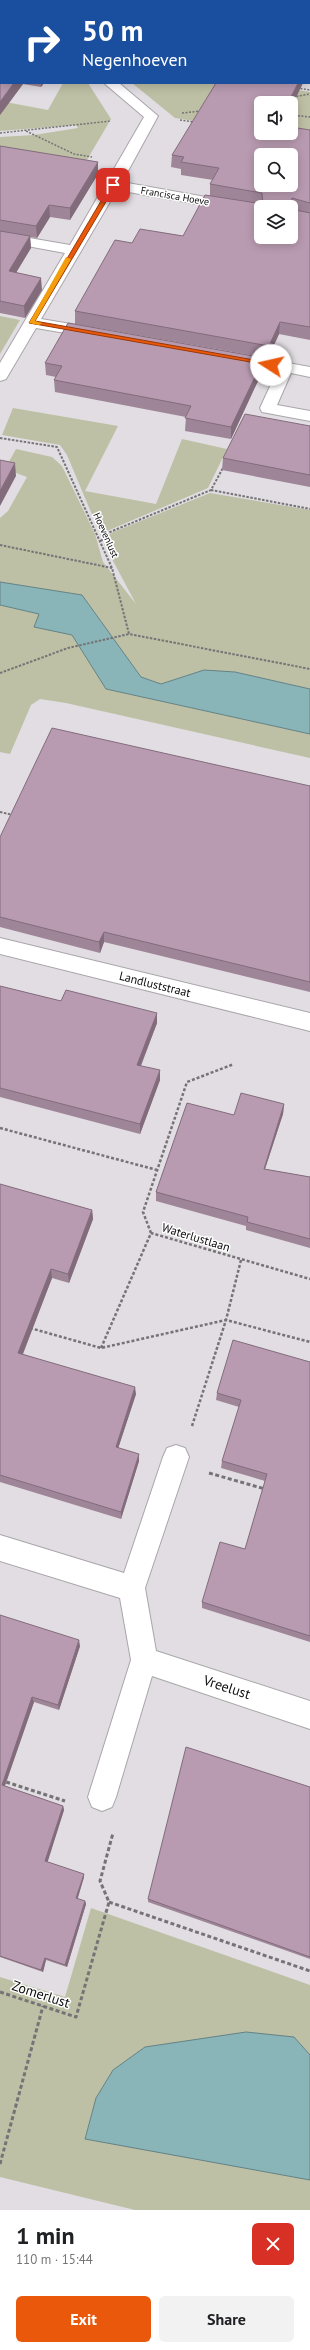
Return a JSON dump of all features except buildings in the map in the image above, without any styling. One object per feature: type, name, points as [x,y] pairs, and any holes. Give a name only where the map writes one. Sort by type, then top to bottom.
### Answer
[{"type":"street","points":[[0,376],[73,250],[126,163],[151,116],[112,84]]},
{"type":"street","name":"Francisca Hoeve","points":[[113,185],[254,210]]},
{"type":"street","points":[[0,236],[73,250]]},
{"type":"street","points":[[31,322],[108,336]]},
{"type":"street","points":[[216,355],[310,372]]},
{"type":"street","points":[[286,367],[268,408],[310,416]]},
{"type":"street","name":"Landluststraat","points":[[0,946],[310,1022]]},
{"type":"street","points":[[102,1797],[144,1660],[132,1588],[175,1460]]},
{"type":"street","points":[[0,1548],[132,1588]]},
{"type":"street","name":"Vreelust","points":[[144,1660],[310,1715]]},
{"type":"path","points":[[296,88],[310,90]]},
{"type":"path","points":[[298,96],[310,94]]},
{"type":"path","points":[[0,133],[203,111]]},
{"type":"path","points":[[151,116],[198,123]]},
{"type":"path","points":[[298,116],[310,117]]},
{"type":"path","points":[[26,131],[74,154],[126,163]]},
{"type":"path","name":"Hoevenlust","points":[[0,438],[57,447],[112,568],[129,634]]},
{"type":"path","points":[[211,490],[226,462]]},
{"type":"path","points":[[101,541],[110,532],[211,490],[310,509]]},
{"type":"path","points":[[0,545],[112,568]]},
{"type":"path","points":[[0,673],[68,648],[129,634],[310,669]]},
{"type":"path","points":[[0,812],[16,815]]},
{"type":"path","points":[[151,1233],[143,1212],[187,1082],[234,1064]]},
{"type":"path","points":[[0,1128],[156,1170]]},
{"type":"path","name":"Waterlustlaan","points":[[101,1348],[151,1233],[310,1279]]},
{"type":"path","points":[[175,1460],[183,1455],[226,1320],[241,1260]]},
{"type":"path","points":[[22,1326],[101,1348],[226,1320],[310,1342]]},
{"type":"path","points":[[175,1460],[272,1491]]},
{"type":"path","points":[[0,1780],[73,1804]]},
{"type":"path","points":[[102,1797],[119,1813],[100,1881],[109,1902],[310,1971]]},
{"type":"path","name":"Zomerlust","points":[[0,1992],[76,2017],[109,1902]]},
{"type":"path","points":[[0,2164],[43,2006]]},
{"type":"green space","points":[[62,84],[89,84],[111,119],[81,170],[0,156],[0,137],[34,135],[78,128],[76,125],[0,131],[0,101],[48,110]]},
{"type":"green space","points":[[133,84],[259,84],[310,92],[310,139],[298,135],[298,96],[254,96],[254,130],[175,118]]},
{"type":"green space","points":[[0,316],[20,320],[0,354]]},
{"type":"green space","points":[[13,408],[118,426],[85,491],[156,504],[182,439],[227,449],[208,488],[107,531],[101,536],[67,455],[60,445],[2,435]]},
{"type":"green space","points":[[16,449],[52,457],[62,466],[95,534],[103,562],[136,604],[104,544],[111,533],[210,493],[310,510],[310,689],[235,672],[204,670],[161,684],[141,677],[82,595],[0,582],[0,518],[8,511],[27,477],[5,469]]},
{"type":"green space","points":[[0,605],[40,614],[35,627],[72,635],[106,689],[310,734],[310,758],[66,703],[40,699],[31,705],[10,754],[0,752]]},
{"type":"green space","points":[[91,1908],[310,1985],[310,2055],[294,2037],[145,2047],[113,2070],[96,2098],[85,2138],[310,2180],[310,2210],[135,2210],[0,2177],[0,1977],[65,1997]]},
{"type":"water","points":[[0,582],[82,595],[141,677],[161,684],[204,670],[235,672],[310,689],[310,734],[106,689],[72,635],[34,627],[39,614],[0,605]]},
{"type":"water","points":[[246,2032],[294,2037],[310,2055],[310,2180],[85,2139],[96,2098],[113,2070],[145,2047]]},
{"type":"slow traffic","points":[[39,323],[31,322],[68,259]]},
{"type":"route","points":[[113,185],[31,322],[271,365]]}]
